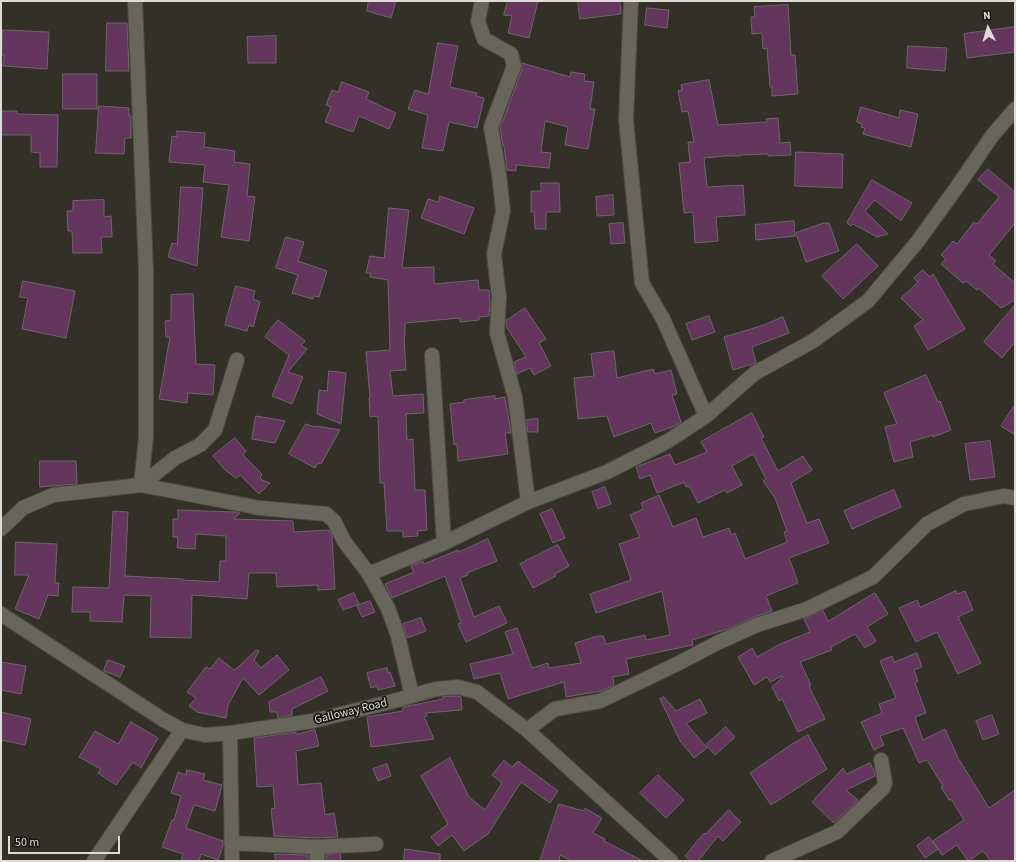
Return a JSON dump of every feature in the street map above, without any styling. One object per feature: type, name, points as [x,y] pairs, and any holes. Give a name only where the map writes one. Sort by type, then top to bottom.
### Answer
[{"type":"street","points":[[135,1],[146,270],[146,437],[141,485]]},
{"type":"street","points":[[482,1],[478,21],[484,39],[511,54],[514,66],[491,127],[499,174],[503,211],[494,254],[499,297],[497,333],[515,397],[528,502]]},
{"type":"street","points":[[631,1],[626,120],[642,283],[662,319],[706,416]]},
{"type":"street","points":[[369,574],[444,543],[528,502],[607,472],[668,441],[706,416],[754,373],[814,341],[868,301],[918,241],[958,187],[992,136],[1015,109]]},
{"type":"street","points":[[432,355],[444,543]]},
{"type":"street","points":[[141,485],[175,458],[200,445],[215,430],[237,360]]},
{"type":"street","points":[[1,529],[23,508],[53,496],[141,485],[260,508],[326,514],[334,521],[344,541],[369,574],[388,608],[398,636],[412,696]]},
{"type":"street","points":[[527,730],[555,709],[600,701],[737,634],[757,625],[807,609],[873,576],[927,524],[964,504],[1004,496],[1015,498]]},
{"type":"street","name":"Galloway Road","points":[[1,614],[162,719],[182,730],[205,735],[230,733],[313,721],[436,689],[458,687],[477,692],[527,730],[671,861]]},
{"type":"street","points":[[94,861],[182,730]]},
{"type":"street","points":[[230,733],[232,861]]},
{"type":"street","points":[[772,861],[837,832],[883,788],[885,783],[881,760]]},
{"type":"street","points":[[231,844],[317,847],[376,844]]},
{"type":"street","points":[[317,847],[317,861]]},
{"type":"building","points":[[369,1],[396,1],[391,18],[367,11]]},
{"type":"building","points":[[508,1],[538,1],[529,38],[508,33],[512,16],[504,15]]},
{"type":"building","points":[[578,1],[620,1],[621,14],[580,19]]},
{"type":"building","points":[[788,5],[791,55],[795,55],[798,94],[772,96],[767,48],[763,49],[762,33],[752,34],[751,17],[755,17],[754,7]]},
{"type":"building","points":[[647,8],[669,10],[667,28],[645,25]]},
{"type":"building","points":[[107,23],[127,23],[129,71],[106,71]]},
{"type":"building","points":[[1015,27],[1015,52],[967,58],[964,34]]},
{"type":"building","points":[[3,30],[49,32],[47,69],[3,66]]},
{"type":"building","points":[[276,36],[276,63],[248,63],[247,37]]},
{"type":"building","points":[[438,43],[458,46],[450,87],[477,93],[476,96],[484,98],[477,128],[449,122],[443,151],[422,148],[428,115],[408,109],[415,90],[428,94]]},
{"type":"building","points":[[908,46],[947,48],[945,71],[907,68]]},
{"type":"building","points":[[522,63],[570,77],[571,72],[585,74],[584,81],[594,82],[590,109],[595,109],[588,149],[565,145],[568,127],[545,121],[541,152],[551,153],[549,168],[516,165],[516,171],[507,170],[500,128],[522,69]]},
{"type":"building","points":[[63,74],[97,74],[97,109],[63,109]]},
{"type":"building","points":[[709,80],[718,125],[767,122],[766,119],[778,118],[780,143],[790,142],[791,155],[768,156],[768,154],[704,158],[707,187],[743,185],[745,215],[716,217],[718,241],[695,243],[693,212],[684,213],[679,163],[690,162],[688,142],[694,142],[688,111],[682,112],[678,91],[682,90],[681,85]]},
{"type":"building","points":[[342,82],[369,92],[366,99],[396,113],[389,129],[359,116],[353,132],[325,122],[331,107],[326,105],[332,90],[338,92]]},
{"type":"building","points":[[99,106],[129,108],[129,116],[131,116],[131,138],[125,138],[124,154],[96,153]]},
{"type":"building","points":[[861,107],[899,118],[900,110],[918,114],[911,147],[863,134],[865,128],[861,127],[862,124],[857,122]]},
{"type":"building","points":[[1,111],[17,111],[17,114],[58,115],[57,167],[40,167],[40,153],[31,152],[31,135],[1,135]]},
{"type":"building","points":[[177,131],[205,133],[204,147],[235,151],[234,162],[250,164],[247,196],[255,197],[249,241],[221,237],[229,185],[203,182],[205,165],[169,162],[172,136],[177,137]]},
{"type":"building","points":[[796,152],[843,154],[842,188],[795,186]]},
{"type":"building","points":[[988,169],[1015,192],[1015,223],[989,255],[996,261],[993,264],[1015,283],[1015,300],[1001,308],[978,288],[977,290],[966,281],[963,283],[941,264],[946,259],[941,255],[953,241],[957,244],[974,222],[977,224],[999,197],[978,180]]},
{"type":"building","points":[[872,180],[912,203],[901,221],[875,200],[865,211],[888,234],[877,237],[853,224],[851,226],[847,223]]},
{"type":"building","points":[[541,183],[559,183],[560,212],[546,212],[546,229],[535,229],[534,212],[531,212],[531,191],[541,191]]},
{"type":"building","points":[[181,187],[203,188],[197,266],[168,257],[172,243],[177,244]]},
{"type":"building","points":[[613,195],[614,215],[597,216],[596,197]]},
{"type":"building","points":[[440,196],[474,208],[464,234],[421,218],[428,199],[438,202]]},
{"type":"building","points":[[104,200],[104,217],[111,216],[112,237],[101,237],[102,253],[73,253],[72,231],[68,231],[67,211],[73,211],[73,201]]},
{"type":"building","points":[[389,208],[409,210],[402,268],[434,267],[434,284],[478,280],[479,290],[489,290],[490,304],[489,316],[479,317],[479,320],[460,322],[460,318],[405,323],[404,336],[406,370],[390,371],[393,396],[423,394],[424,413],[406,414],[407,440],[413,439],[415,490],[425,490],[427,530],[417,531],[418,536],[403,537],[403,531],[387,531],[384,483],[380,483],[378,416],[370,417],[366,352],[390,350],[388,280],[370,277],[371,273],[366,273],[370,256],[384,258]]},
{"type":"building","points":[[794,221],[795,236],[756,240],[755,225]]},
{"type":"building","points":[[623,223],[625,243],[611,244],[609,224]]},
{"type":"building","points":[[824,223],[829,223],[839,251],[806,262],[796,233]]},
{"type":"building","points":[[286,237],[304,242],[298,261],[327,271],[319,297],[314,296],[313,299],[292,293],[298,275],[276,268]]},
{"type":"building","points":[[857,244],[878,266],[843,299],[822,276]]},
{"type":"building","points":[[923,270],[930,277],[933,274],[965,329],[928,350],[914,326],[923,320],[901,298],[918,282],[914,278]]},
{"type":"building","points":[[23,281],[75,291],[66,338],[22,329],[28,298],[20,297]]},
{"type":"building","points":[[236,286],[255,291],[253,299],[260,302],[253,327],[249,325],[247,331],[225,325]]},
{"type":"building","points":[[193,294],[196,364],[215,365],[213,395],[188,393],[187,403],[159,399],[170,337],[166,337],[165,321],[171,320],[171,295]]},
{"type":"building","points":[[1015,305],[1015,342],[1002,358],[984,342]]},
{"type":"building","points":[[525,308],[546,339],[539,343],[551,366],[534,375],[530,368],[517,374],[514,362],[526,357],[506,326],[506,321]]},
{"type":"building","points":[[709,316],[715,332],[692,340],[686,324]]},
{"type":"building","points":[[783,317],[789,333],[752,347],[756,363],[733,370],[724,337],[764,325]]},
{"type":"building","points":[[278,320],[305,341],[301,345],[307,349],[288,372],[303,377],[292,404],[272,396],[289,355],[265,337]]},
{"type":"building","points":[[614,351],[617,378],[653,369],[655,374],[671,370],[677,394],[672,395],[681,422],[675,426],[655,433],[651,423],[614,437],[607,416],[578,419],[574,378],[594,376],[591,354]]},
{"type":"building","points":[[329,371],[346,373],[341,424],[317,414],[319,390],[327,391]]},
{"type":"building","points":[[926,375],[938,402],[940,401],[951,430],[933,437],[933,435],[910,442],[913,457],[894,462],[885,427],[897,424],[884,393]]},
{"type":"building","points":[[495,396],[495,399],[505,397],[511,433],[505,433],[508,454],[458,461],[457,444],[454,445],[450,404],[464,402],[464,400]]},
{"type":"building","points":[[1015,405],[1015,435],[1001,426]]},
{"type":"building","points":[[752,413],[764,437],[761,438],[778,471],[803,456],[812,470],[791,483],[807,523],[819,519],[829,543],[789,558],[798,583],[766,596],[772,611],[754,617],[728,629],[692,640],[693,645],[626,659],[629,674],[613,677],[614,685],[601,691],[566,697],[564,682],[508,699],[500,673],[474,679],[470,664],[513,654],[505,632],[517,628],[532,668],[548,663],[549,668],[581,663],[575,643],[598,636],[603,636],[606,644],[645,635],[646,640],[670,635],[662,591],[596,613],[590,594],[631,580],[619,544],[640,537],[630,515],[643,509],[641,503],[659,495],[673,527],[696,518],[703,537],[729,528],[731,535],[735,533],[745,559],[787,542],[784,532],[787,531],[775,498],[763,481],[766,479],[753,454],[732,466],[742,485],[727,493],[725,490],[698,503],[689,486],[686,487],[684,482],[657,493],[650,475],[640,479],[636,467],[670,454],[675,465],[707,452],[701,442]]},
{"type":"building","points":[[256,416],[285,421],[275,443],[252,439]]},
{"type":"building","points":[[538,419],[538,432],[528,432],[526,420]]},
{"type":"building","points":[[306,424],[315,427],[340,430],[321,464],[318,463],[315,468],[289,454]]},
{"type":"building","points":[[235,438],[246,451],[243,455],[262,474],[260,479],[270,483],[259,494],[240,475],[236,478],[225,470],[213,456]]},
{"type":"building","points":[[990,441],[995,477],[970,480],[965,444]]},
{"type":"building","points":[[40,461],[76,461],[77,484],[40,487]]},
{"type":"building","points":[[605,487],[611,504],[598,509],[592,492]]},
{"type":"building","points":[[894,490],[901,507],[852,529],[844,511]]},
{"type":"building","points":[[552,509],[565,538],[553,543],[540,514]]},
{"type":"building","points":[[178,510],[240,513],[234,519],[293,521],[294,532],[329,530],[332,536],[335,589],[318,590],[318,585],[277,587],[276,573],[249,573],[247,599],[192,595],[191,638],[150,637],[151,596],[124,595],[122,622],[90,621],[90,612],[72,612],[73,587],[109,588],[113,511],[128,512],[125,576],[219,582],[220,561],[226,561],[226,536],[196,534],[195,549],[177,548],[178,537],[173,537],[173,519],[178,519]]},
{"type":"building","points":[[488,539],[497,561],[467,573],[468,575],[460,578],[474,617],[499,606],[507,623],[466,642],[458,624],[461,623],[445,576],[392,598],[385,584],[414,572],[411,566],[423,561],[424,564]]},
{"type":"building","points":[[16,542],[57,544],[55,583],[59,583],[58,596],[48,595],[39,619],[15,609],[29,575],[15,575]]},
{"type":"building","points":[[558,545],[569,566],[555,574],[556,576],[533,588],[520,564]]},
{"type":"building","points":[[956,591],[957,594],[965,591],[973,610],[958,617],[981,663],[958,674],[937,632],[916,642],[899,608],[917,600],[920,607]]},
{"type":"building","points":[[354,593],[359,604],[343,610],[338,600]]},
{"type":"building","points":[[875,593],[888,614],[867,627],[876,641],[865,648],[855,634],[831,647],[832,650],[800,662],[811,685],[809,686],[825,719],[798,732],[782,699],[779,701],[772,687],[783,677],[782,676],[770,682],[767,677],[754,685],[738,657],[752,648],[757,657],[780,644],[810,632],[804,619],[823,610],[828,621]]},
{"type":"building","points":[[370,601],[375,612],[362,617],[357,606]]},
{"type":"building","points":[[421,618],[426,631],[407,638],[403,624]]},
{"type":"building","points":[[257,650],[259,651],[254,660],[261,668],[277,655],[289,670],[259,695],[243,678],[228,705],[226,718],[197,712],[189,706],[196,698],[187,692],[206,667],[210,669],[219,658],[234,670]]},
{"type":"building","points":[[917,653],[922,667],[914,670],[918,681],[915,683],[926,713],[915,717],[923,740],[945,729],[958,758],[989,808],[1015,790],[1015,861],[991,861],[983,851],[968,861],[957,845],[942,855],[933,841],[964,820],[951,799],[949,800],[941,787],[943,786],[927,760],[919,763],[903,728],[880,736],[884,745],[874,750],[861,722],[882,713],[879,704],[896,698],[880,661],[892,656],[894,662]]},
{"type":"building","points":[[108,660],[125,666],[120,677],[104,671]]},
{"type":"building","points":[[1,662],[26,666],[21,694],[1,690]]},
{"type":"building","points":[[387,668],[395,686],[378,690],[377,686],[371,688],[367,673]]},
{"type":"building","points":[[321,677],[328,691],[292,709],[292,715],[278,718],[277,712],[270,712],[269,702]]},
{"type":"building","points":[[443,697],[461,697],[462,710],[426,713],[427,716],[424,717],[434,739],[371,747],[367,717],[403,711],[403,707],[443,699]]},
{"type":"building","points":[[664,697],[676,711],[700,699],[707,713],[686,723],[707,748],[694,758],[680,741],[660,699]]},
{"type":"building","points":[[1,712],[31,719],[25,745],[1,740]]},
{"type":"building","points":[[992,715],[999,734],[983,740],[976,721]]},
{"type":"building","points":[[131,722],[158,738],[141,768],[133,762],[116,785],[98,773],[101,769],[79,757],[95,731],[118,744]]},
{"type":"building","points":[[726,727],[735,737],[715,755],[706,745]]},
{"type":"building","points":[[315,730],[319,746],[296,751],[298,785],[321,783],[325,815],[334,813],[338,837],[317,838],[274,836],[271,809],[275,808],[273,786],[257,787],[254,738],[296,732],[296,734]]},
{"type":"building","points":[[808,735],[827,769],[771,805],[750,773],[789,746]]},
{"type":"building","points":[[450,758],[469,797],[485,810],[502,783],[492,775],[504,760],[512,767],[518,761],[558,791],[550,803],[521,782],[488,834],[464,851],[452,835],[438,846],[431,837],[448,824],[421,776]]},
{"type":"building","points":[[870,763],[875,776],[846,790],[858,800],[834,823],[812,802],[843,768],[846,774]]},
{"type":"building","points":[[387,764],[391,776],[378,781],[373,769]]},
{"type":"building","points":[[187,770],[205,774],[203,780],[222,785],[215,811],[194,805],[186,828],[223,841],[223,846],[218,860],[201,854],[199,861],[181,861],[183,854],[162,847],[172,820],[174,820],[181,796],[171,793],[178,772],[186,775]]},
{"type":"building","points":[[658,775],[684,800],[666,818],[640,793]]},
{"type":"building","points":[[559,804],[584,811],[585,808],[602,818],[593,833],[605,839],[604,841],[643,861],[572,861],[560,855],[559,861],[540,861]]},
{"type":"building","points":[[729,810],[741,822],[723,841],[718,836],[698,861],[691,861],[685,856],[704,833],[705,834]]},
{"type":"building","points":[[929,837],[938,849],[925,858],[917,846]]},
{"type":"building","points":[[405,849],[440,854],[440,861],[404,861]]},
{"type":"building","points":[[275,854],[308,855],[308,861],[276,861]]},
{"type":"building","points":[[340,854],[341,861],[326,861],[326,855]]}]
